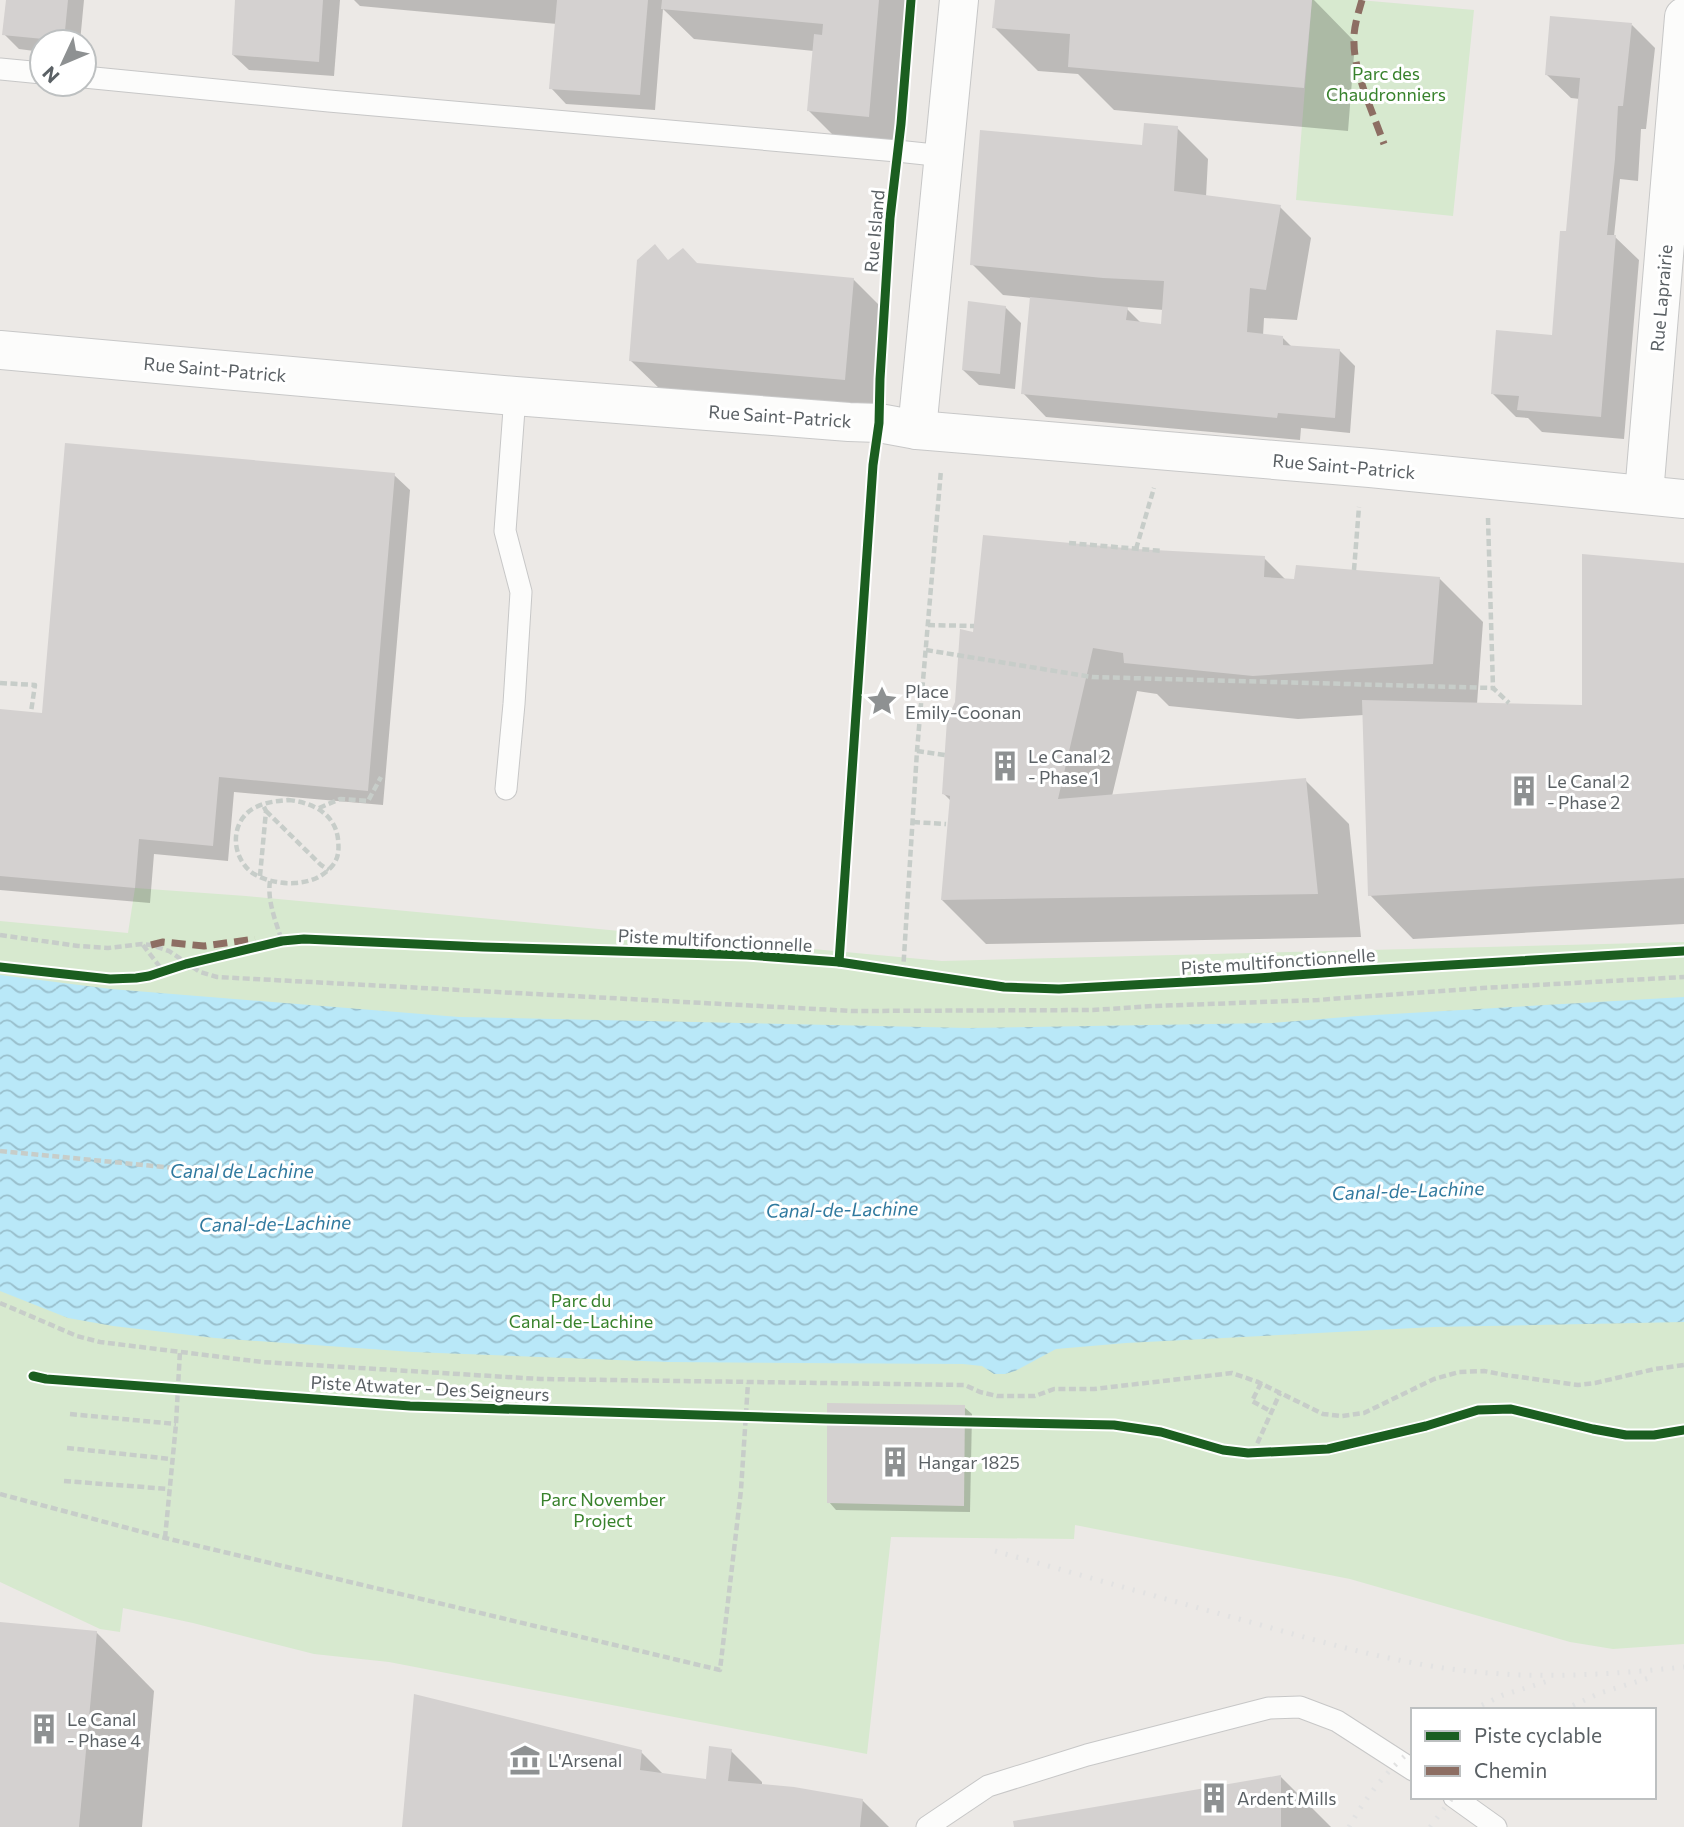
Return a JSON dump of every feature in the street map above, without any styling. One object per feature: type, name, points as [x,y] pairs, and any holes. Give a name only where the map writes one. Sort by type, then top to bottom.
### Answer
[{"type":"main road","points":[[917,430],[959,0]]},
{"type":"main road","name":"Rue Laprairie","points":[[1644,494],[1676,216],[1684,17]]},
{"type":"main road","name":"Rue Saint-Patrick","points":[[0,350],[514,396],[870,422],[917,430],[1370,468],[1684,499]]},
{"type":"lane","points":[[0,69],[28,72]]},
{"type":"lane","points":[[98,78],[944,156]]},
{"type":"lane","points":[[506,789],[521,592],[505,531],[514,396]]},
{"type":"lane","points":[[927,1827],[988,1786],[1087,1755],[1269,1708],[1300,1707],[1337,1721],[1411,1769]]},
{"type":"lane","points":[[1457,1799],[1496,1827]]},
{"type":"path","points":[[890,970],[908,973],[917,751],[941,470]]},
{"type":"path","points":[[1136,549],[1154,488]]},
{"type":"path","points":[[1354,570],[1359,507]]},
{"type":"path","points":[[1488,518],[1493,688]]},
{"type":"path","points":[[1069,543],[1163,551]]},
{"type":"path","points":[[928,625],[974,626]]},
{"type":"path","points":[[926,650],[1092,677],[1493,688],[1509,703]]},
{"type":"path","points":[[0,683],[35,685],[32,712]]},
{"type":"path","points":[[917,751],[945,755]]},
{"type":"path","points":[[319,808],[340,799],[368,801],[381,777]]},
{"type":"path","points":[[288,800],[319,808],[332,822],[339,848],[337,859],[318,878],[287,884],[270,881],[253,873],[238,856],[235,845],[238,826],[250,811],[263,804],[288,800]]},
{"type":"path","points":[[263,804],[266,811],[328,870]]},
{"type":"path","points":[[260,876],[266,811]]},
{"type":"path","points":[[913,822],[946,824]]},
{"type":"path","points":[[270,881],[272,908],[282,941]]},
{"type":"path","points":[[0,935],[108,948],[151,945],[169,951],[200,972],[217,977],[853,1011],[1093,1010],[1318,1000],[1684,977]]},
{"type":"path","points":[[272,944],[293,940]]},
{"type":"path","points":[[142,944],[163,971]]},
{"type":"path","points":[[149,976],[200,961]]},
{"type":"path","points":[[0,1151],[216,1172]]},
{"type":"path","points":[[0,1303],[89,1339],[262,1362],[540,1379],[965,1385],[996,1396],[1035,1396],[1054,1389],[1094,1389],[1232,1373],[1261,1383],[1323,1414],[1342,1416],[1364,1413],[1434,1379],[1460,1372],[1484,1371],[1578,1385],[1654,1369],[1684,1366]]},
{"type":"path","points":[[165,1538],[180,1351]]},
{"type":"path","points":[[0,1494],[165,1538],[720,1670],[741,1490],[748,1383]]},
{"type":"path","points":[[1261,1383],[1252,1402],[1272,1412]]},
{"type":"path","points":[[164,1388],[191,1390]]},
{"type":"path","points":[[1250,1453],[1280,1392]]},
{"type":"path","points":[[70,1414],[176,1424]]},
{"type":"path","points":[[733,1416],[760,1417]]},
{"type":"path","points":[[67,1448],[171,1459]]},
{"type":"path","points":[[1250,1453],[1264,1452]]},
{"type":"path","points":[[64,1481],[169,1489]]},
{"type":"green space","name":"Parc des Chaudronniers","points":[[1312,0],[1359,0],[1474,10],[1453,216],[1296,200]]},
{"type":"green space","name":"Parc du Canal-de-Lachine","points":[[135,888],[942,961],[1684,942],[1684,1644],[1613,1649],[1570,1642],[1350,1579],[1075,1525],[1074,1539],[891,1537],[867,1754],[389,1662],[314,1654],[123,1608],[120,1632],[100,1629],[0,1582],[0,921],[128,933]]},
{"type":"water","name":"Canal de Lachine","points":[[0,975],[111,989],[459,1017],[969,1028],[1272,1023],[1684,997],[1684,1322],[1434,1327],[1126,1343],[1056,1349],[1015,1371],[994,1374],[982,1366],[963,1364],[668,1362],[413,1352],[215,1338],[68,1318],[0,1291]]},
{"type":"building","points":[[6,0],[68,0],[65,28],[28,28],[28,38],[2,35]]},
{"type":"building","points":[[235,0],[323,0],[319,62],[232,55]]},
{"type":"building","points":[[557,0],[648,0],[640,95],[549,89]]},
{"type":"building","points":[[662,0],[879,0],[869,117],[807,111],[814,34],[822,35],[823,24],[661,9]]},
{"type":"building","points":[[995,0],[1312,0],[1304,88],[1068,67],[1070,34],[992,28]]},
{"type":"building","points":[[1550,16],[1632,23],[1623,106],[1618,106],[1607,235],[1616,235],[1601,417],[1517,410],[1519,396],[1491,394],[1496,330],[1552,335],[1560,231],[1566,231],[1580,78],[1545,75]]},
{"type":"building","points":[[1144,123],[1178,126],[1174,191],[1281,205],[1266,290],[1250,288],[1247,332],[1283,336],[1283,345],[1340,349],[1335,418],[1278,413],[1277,418],[1021,394],[1030,297],[1128,307],[1126,320],[1161,324],[1164,281],[970,265],[980,130],[1142,145]]},
{"type":"building","points":[[655,244],[668,260],[683,248],[697,263],[854,278],[845,380],[629,361],[637,260]]},
{"type":"building","points":[[968,301],[1006,306],[1000,374],[962,370]]},
{"type":"building","points":[[65,443],[395,473],[368,791],[219,777],[213,846],[139,839],[135,888],[0,876],[0,709],[42,713]]},
{"type":"building","points":[[983,535],[1136,549],[1265,556],[1264,577],[1294,579],[1296,565],[1440,577],[1433,664],[1253,676],[1124,663],[1123,653],[1093,648],[1058,799],[1306,778],[1318,894],[941,900],[950,796],[942,794],[947,720],[955,702],[960,629],[973,632]]},
{"type":"building","name":"Le Canal 2 - Phase 2","points":[[1582,554],[1684,563],[1684,878],[1368,896],[1362,700],[1582,705]]},
{"type":"building","name":"Hangar 1825","points":[[827,1403],[965,1405],[964,1506],[827,1503]]},
{"type":"building","name":"Le Canal - Phase 4","points":[[0,1622],[97,1631],[79,1827],[0,1827]]},
{"type":"building","name":"L'Arsenal","points":[[414,1694],[642,1750],[640,1770],[706,1779],[709,1746],[732,1749],[728,1781],[794,1787],[863,1799],[860,1827],[402,1827]]},
{"type":"building","name":"Ardent Mills","points":[[1281,1775],[1281,1827],[1014,1827],[1013,1821]]},
{"type":"railway","points":[[995,1551],[1306,1638],[1449,1669],[1555,1675],[1607,1674],[1684,1667]]},
{"type":"railway","points":[[1567,1708],[1600,1693],[1652,1677]]},
{"type":"railway","points":[[1476,1708],[1503,1695],[1548,1681]]},
{"type":"railway","points":[[1349,1827],[1377,1785],[1411,1751]]},
{"type":"railway","points":[[1430,1827],[1451,1799]]},
{"type":"marked path","points":[[1362,0],[1354,32],[1355,55],[1384,144]]},
{"type":"marked path","points":[[151,945],[163,942],[204,946],[255,939]]},
{"type":"cycle path","name":"Rue Island","points":[[839,962],[873,465],[879,423],[890,218],[911,0]]},
{"type":"cycle path","name":"Piste multifonctionnelle","points":[[0,967],[110,979],[136,978],[282,941],[304,939],[747,955],[839,962],[1004,987],[1059,989],[1684,951]]},
{"type":"cycle path","name":"Piste Atwater - Des Seigneurs","points":[[33,1376],[410,1406],[1114,1425],[1161,1432],[1223,1450],[1248,1453],[1328,1449],[1426,1426],[1478,1410],[1511,1409],[1626,1435],[1654,1435],[1684,1430]]},
{"type":"place","name":"Place Emily-Coonan","points":[[882,701]]},
{"type":"place","name":"Le Canal 2 - Phase 1","points":[[1005,766]]},
{"type":"place","name":"Le Canal 2 - Phase 2","points":[[1524,791]]},
{"type":"place","name":"Hangar 1825","points":[[895,1462]]},
{"type":"place","name":"Le Canal - Phase 4","points":[[44,1729]]},
{"type":"place","name":"L'Arsenal","points":[[525,1760]]},
{"type":"place","name":"Ardent Mills","points":[[1214,1798]]},
{"type":"water label","name":"Canal-de-Lachine","points":[[1408,1190]]},
{"type":"water label","name":"Canal-de-Lachine","points":[[842,1209]]},
{"type":"water label","name":"Canal-de-Lachine","points":[[275,1223]]},
{"type":"park label","name":"Parc November Project","points":[[603,1509]]}]
